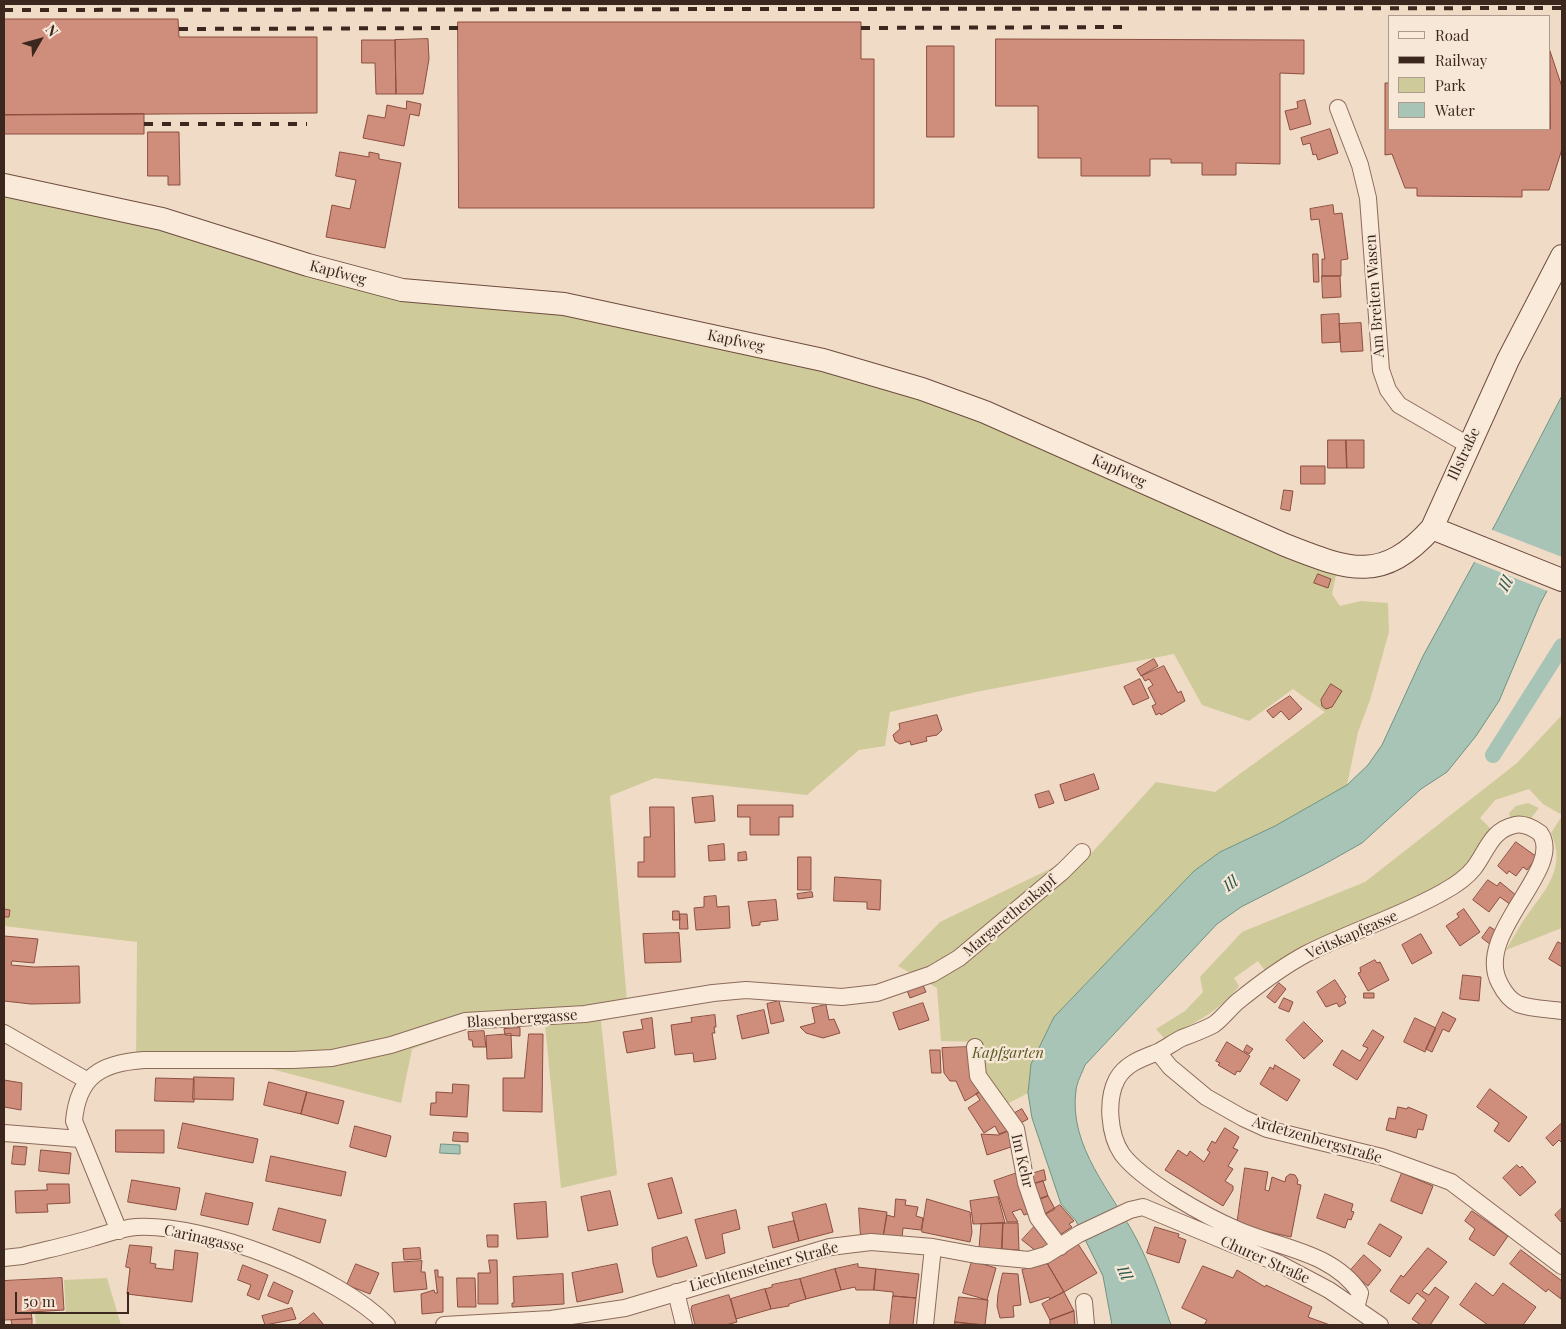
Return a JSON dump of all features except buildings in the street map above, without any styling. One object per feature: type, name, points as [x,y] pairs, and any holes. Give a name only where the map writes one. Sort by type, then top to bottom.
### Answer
[{"type":"street","name":"Am Breiten Wasen","points":[[1338,108],[1360,165],[1368,198],[1381,370],[1388,390],[1399,405],[1468,445]]},
{"type":"street","name":"Kapfweg","points":[[4,185],[162,220],[308,265],[402,290],[564,304],[823,360],[922,389],[986,412],[1182,500],[1330,562],[1356,569],[1377,566],[1418,544],[1432,528]]},
{"type":"street","name":"Illstraße","points":[[1432,528],[1508,360],[1562,256]]},
{"type":"street","points":[[1432,528],[1562,580]]},
{"type":"street","name":"Veitskapfgasse","points":[[1158,1052],[1215,1023],[1261,984],[1305,955],[1447,890],[1474,869],[1496,834],[1504,828],[1520,824],[1539,832],[1547,839],[1552,847],[1554,856],[1552,870],[1511,927],[1494,964],[1499,983],[1515,1002],[1562,1011]]},
{"type":"street","name":"Margarethenkapf","points":[[932,974],[959,958],[1063,871],[1082,852]]},
{"type":"street","name":"Blasenberggasse","points":[[119,1231],[74,1121],[75,1104],[80,1091],[103,1068],[120,1062],[332,1058],[391,1045],[465,1021],[585,1014],[713,993],[746,990],[842,997],[877,993],[932,974]]},
{"type":"street","points":[[4,1033],[88,1081]]},
{"type":"street","name":"Im Kehr","points":[[975,1048],[978,1076],[1016,1129],[1026,1182],[1038,1218],[1060,1247]]},
{"type":"street","points":[[1158,1052],[1135,1061],[1123,1071],[1113,1090],[1110,1106],[1112,1124],[1115,1141],[1123,1155],[1134,1167],[1197,1210],[1238,1231],[1309,1255],[1338,1270],[1360,1293],[1356,1308]]},
{"type":"street","name":"Ardetzenbergstraße","points":[[1158,1052],[1170,1067],[1206,1098],[1243,1118],[1268,1129],[1382,1157],[1451,1182],[1562,1266]]},
{"type":"street","points":[[4,1133],[80,1139]]},
{"type":"street","name":"Liechtensteiner Straße","points":[[444,1325],[589,1315],[625,1308],[830,1247],[871,1242],[933,1246],[976,1255],[1021,1260],[1046,1255],[1079,1234],[1137,1208]]},
{"type":"street","name":"Churer Straße","points":[[1137,1208],[1280,1264],[1325,1288],[1380,1325]]},
{"type":"street","name":"Carinagasse","points":[[4,1258],[22,1256],[136,1227],[173,1229],[260,1253],[328,1283],[372,1310],[387,1325]]},
{"type":"street","points":[[925,1325],[933,1246]]},
{"type":"street","points":[[676,1292],[684,1325]]},
{"type":"street","points":[[1084,1302],[1086,1325]]},
{"type":"green space","name":"Kapfgarten","points":[[4,185],[308,265],[564,304],[922,389],[1330,562],[1336,575],[1332,594],[1340,606],[1361,601],[1388,603],[1389,632],[1370,700],[1358,732],[1347,785],[1275,826],[1220,852],[1194,871],[1054,1017],[1031,1064],[1028,1093],[1007,1104],[986,1076],[981,1061],[981,1042],[941,1041],[937,988],[898,966],[940,922],[1054,867],[1087,858],[1156,782],[1215,792],[1325,712],[1293,689],[1249,721],[1202,705],[1174,654],[976,692],[890,712],[885,746],[859,750],[807,795],[655,778],[610,796],[628,1015],[601,1021],[617,1175],[561,1188],[545,1025],[469,1028],[412,1049],[401,1103],[264,1067],[136,1065],[137,942],[4,926]]},
{"type":"green space","points":[[1562,715],[1562,815],[1543,804],[1529,789],[1495,800],[1480,818],[1491,829],[1468,864],[1443,884],[1266,972],[1258,961],[1234,978],[1239,986],[1223,1003],[1205,1016],[1164,1038],[1156,1029],[1185,1011],[1203,992],[1200,977],[1242,932],[1365,882],[1517,763]]},
{"type":"green space","points":[[1528,803],[1539,808],[1531,818],[1514,821],[1510,818],[1509,813],[1516,806]]},
{"type":"green space","points":[[1562,816],[1562,928],[1506,950],[1553,876],[1557,856],[1551,833]]},
{"type":"green space","points":[[107,1278],[121,1325],[36,1325],[35,1314],[66,1314],[64,1280]]},
{"type":"water","name":"Ill","points":[[1562,396],[1562,563],[1540,604],[1499,701],[1476,736],[1447,772],[1421,789],[1362,843],[1241,907],[1217,924],[1085,1065],[1076,1090],[1075,1111],[1085,1150],[1094,1169],[1142,1250],[1156,1282],[1171,1325],[1112,1325],[1103,1276],[1076,1221],[1061,1204],[1032,1118],[1028,1093],[1031,1064],[1054,1017],[1194,871],[1220,852],[1275,826],[1347,785],[1368,765],[1382,745],[1423,656],[1496,523]]},
{"type":"water","points":[[441,1144],[460,1145],[460,1154],[440,1153]]},
{"type":"pier","points":[[1490,529],[1562,557],[1562,569],[1550,592],[1472,561]]},
{"type":"waterway","points":[[1493,755],[1562,646]]},
{"type":"railway","points":[[4,10],[1562,8]]},
{"type":"railway","points":[[861,28],[1128,27]]},
{"type":"railway","points":[[179,29],[458,28]]},
{"type":"railway","points":[[144,124],[307,124]]}]
